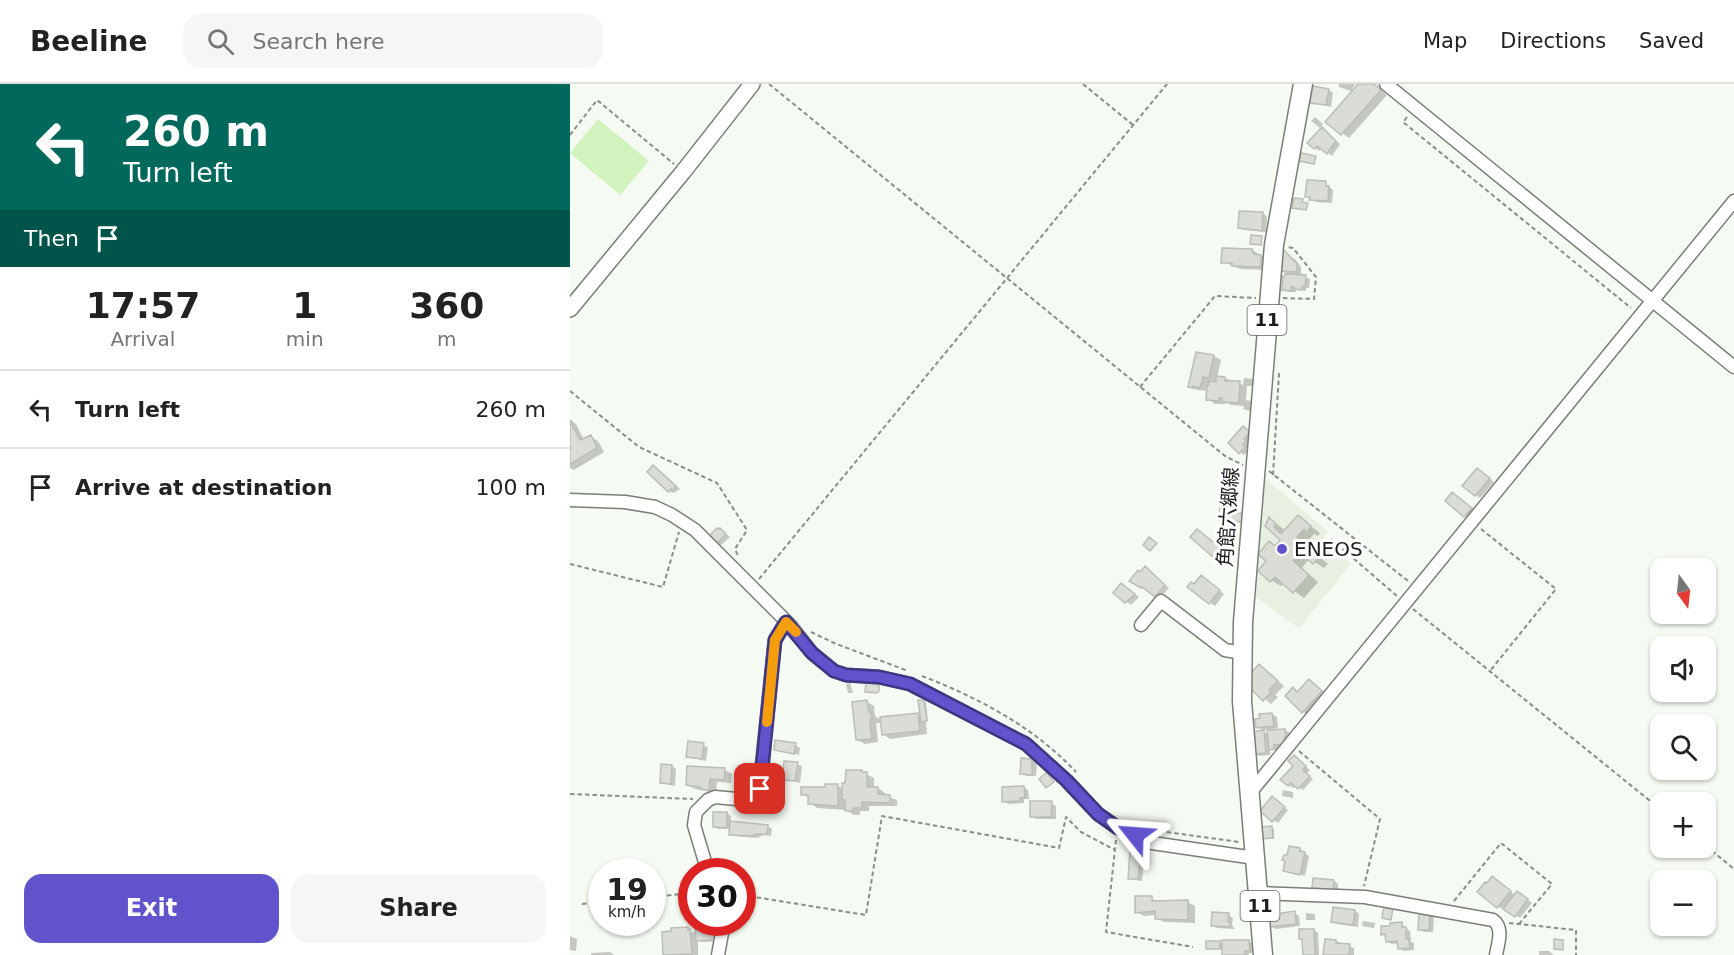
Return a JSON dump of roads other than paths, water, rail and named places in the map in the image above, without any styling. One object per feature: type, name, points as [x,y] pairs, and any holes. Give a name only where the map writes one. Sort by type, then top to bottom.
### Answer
[{"type":"main road","name":"角館六郷線","points":[[1263,955],[1242,701],[1242,654],[1254,465],[1276,298],[1274,245],[1303,84]]},
{"type":"street","points":[[570,309],[752,84]]},
{"type":"street","points":[[1386,84],[1734,367]]},
{"type":"street","points":[[1250,793],[1734,201]]},
{"type":"street","points":[[570,500],[625,502],[655,507],[684,522],[695,530],[786,622],[812,653],[834,671],[846,675],[879,677],[910,684],[1026,744],[1067,781],[1098,814],[1118,828],[1152,843],[1255,851]]},
{"type":"street","points":[[1141,625],[1161,601],[1225,650],[1242,654]]},
{"type":"street","points":[[704,858],[694,825],[696,812],[705,802],[715,798],[747,800],[759,793],[775,640],[786,622]]},
{"type":"street","points":[[1259,893],[1362,897],[1493,920],[1497,922],[1500,929],[1496,955]]},
{"type":"street","points":[[718,955],[721,936]]},
{"type":"place","name":"ENEOS","points":[[1282,549]]}]
